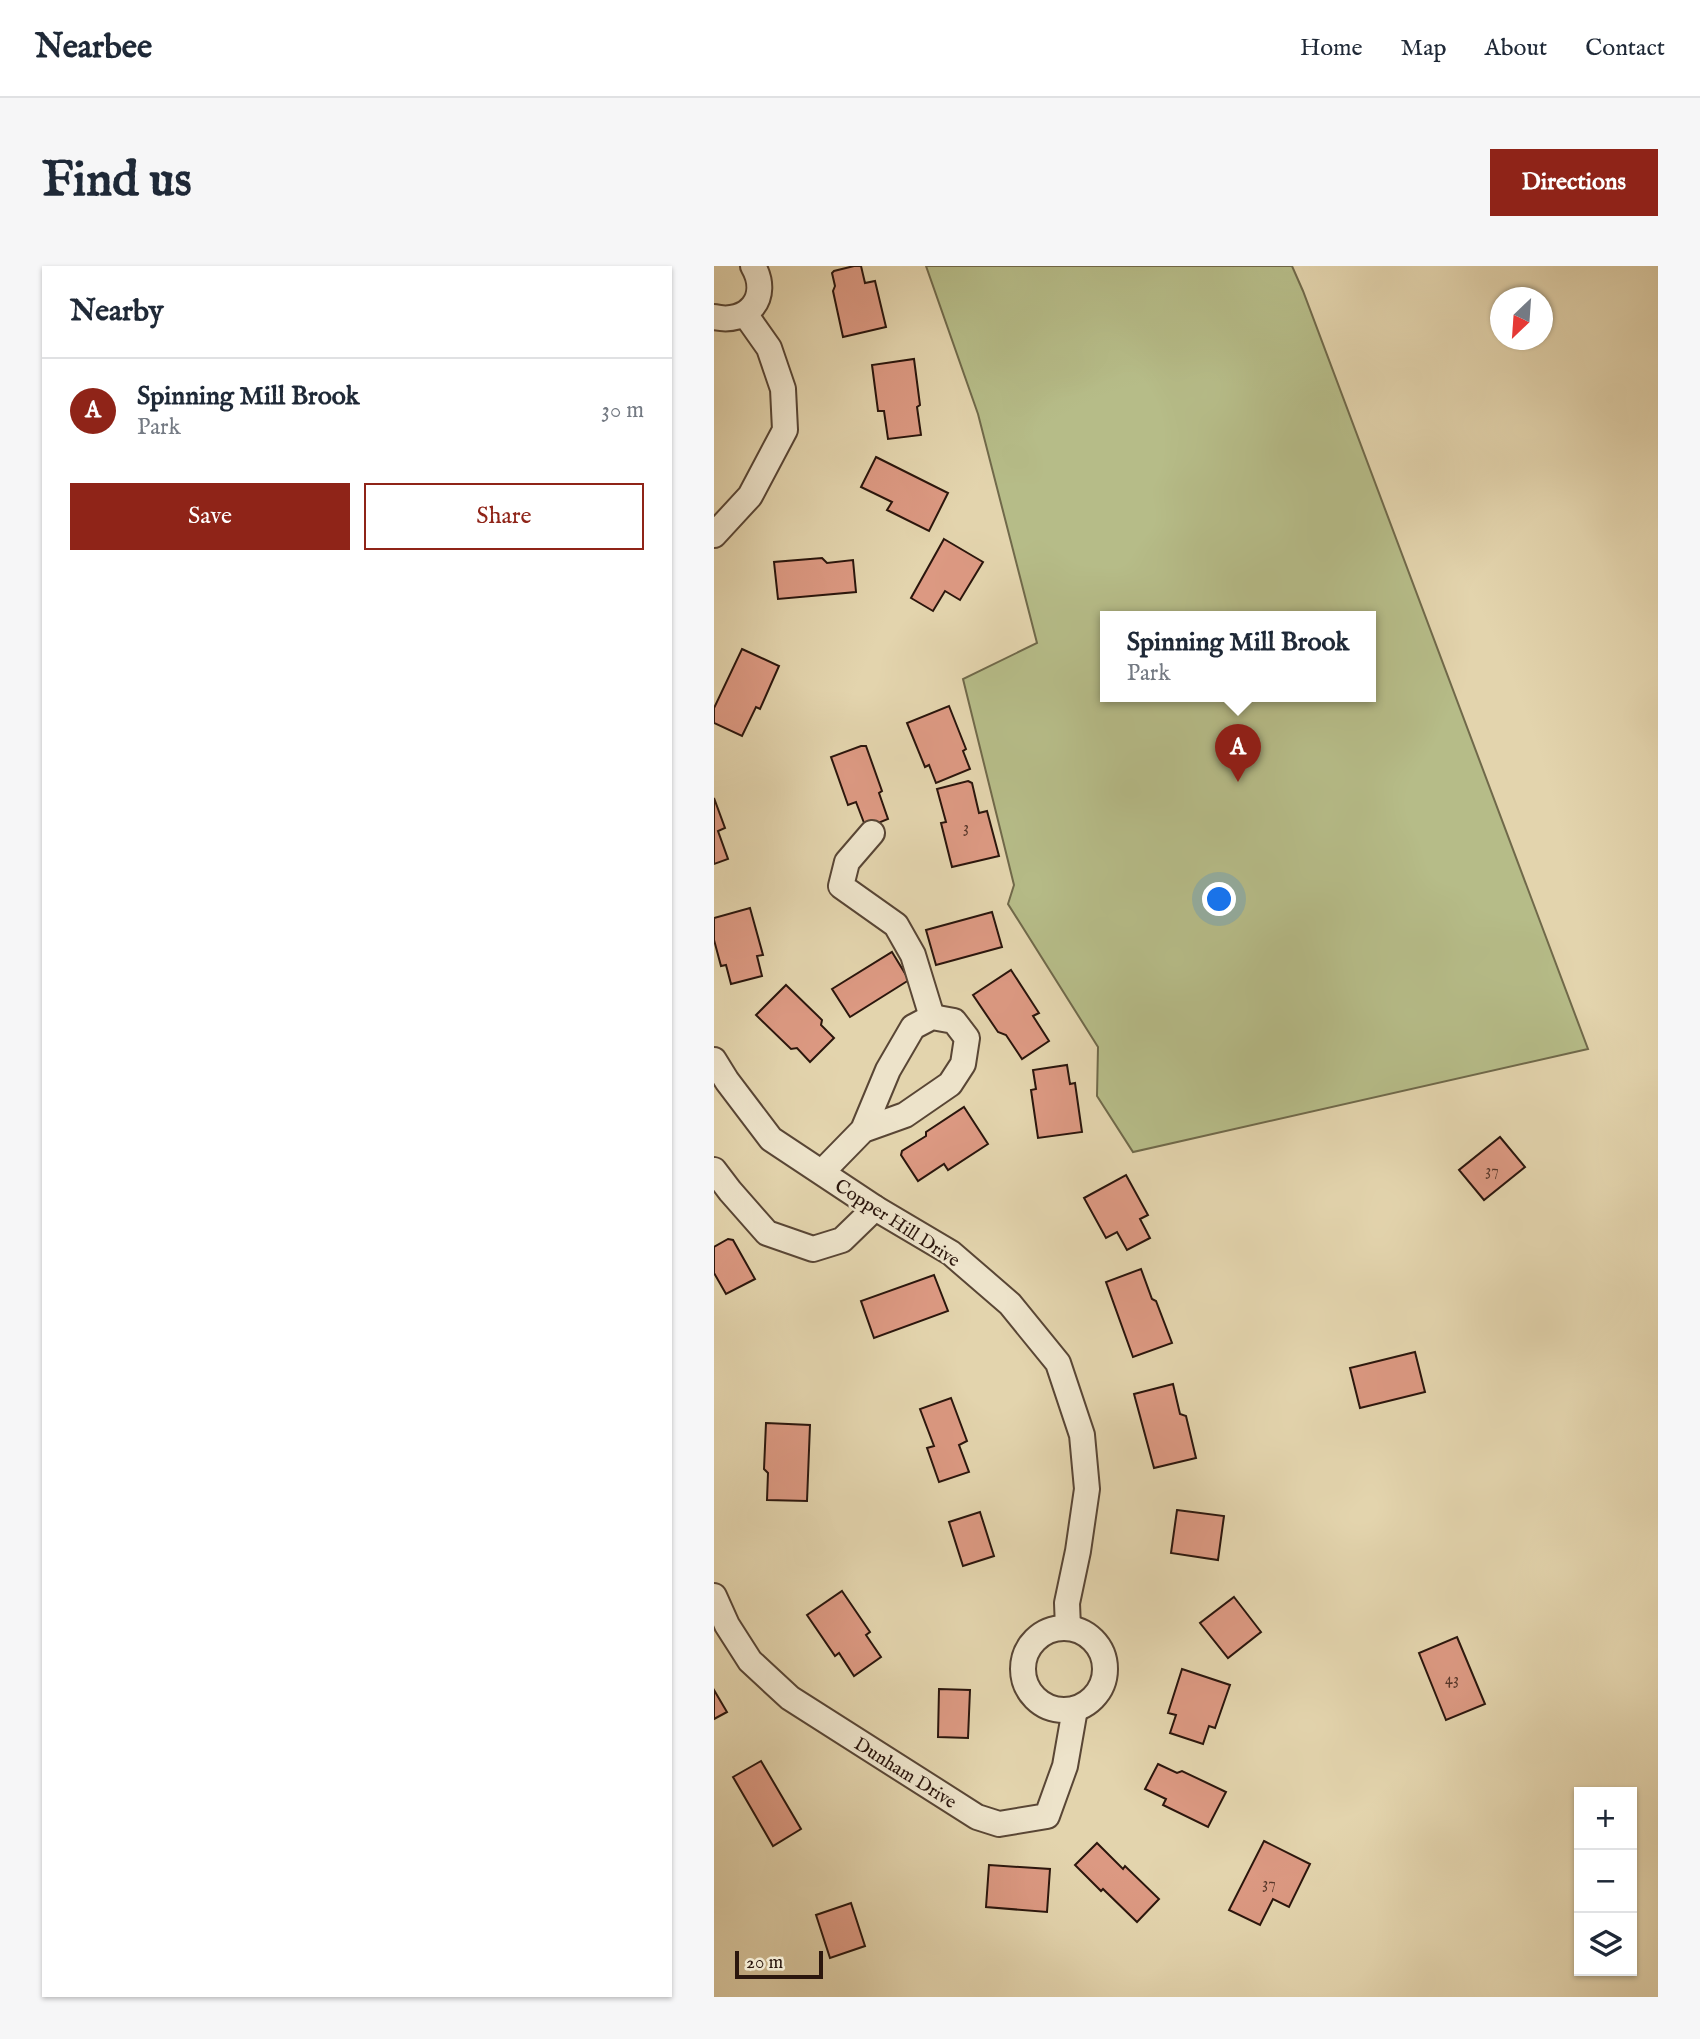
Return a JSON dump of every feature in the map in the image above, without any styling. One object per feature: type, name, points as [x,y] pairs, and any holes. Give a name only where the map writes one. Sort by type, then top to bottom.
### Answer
[{"type":"street","points":[[714,317],[735,318],[753,307],[760,287],[752,266]]},
{"type":"street","points":[[714,535],[750,496],[786,430],[783,389],[769,348],[745,314]]},
{"type":"street","points":[[873,834],[846,862],[841,886],[896,925],[914,955],[932,1017]]},
{"type":"street","points":[[822,1172],[863,1130],[888,1070],[913,1027],[932,1017],[954,1021],[967,1038],[964,1063],[950,1084],[905,1115],[863,1130]]},
{"type":"street","name":"Copper Hill Drive","points":[[714,1060],[771,1139],[875,1208],[951,1254],[1010,1304],[1058,1363],[1082,1435],[1087,1489],[1067,1603],[1068,1628]]},
{"type":"street","points":[[714,1170],[767,1233],[813,1249],[842,1240],[875,1208]]},
{"type":"street","name":"Dunham Drive","points":[[714,1596],[727,1625],[750,1661],[790,1698],[977,1817],[999,1824],[1047,1816],[1065,1766],[1075,1709]]},
{"type":"street","points":[[1055,1628],[1068,1628],[1080,1631],[1098,1646],[1105,1669],[1103,1680],[1099,1691],[1091,1700],[1075,1709],[1049,1708],[1037,1701],[1029,1691],[1023,1679],[1022,1665],[1032,1642],[1043,1633],[1055,1628]]},
{"type":"green space","points":[[926,266],[1292,266],[1588,1049],[1133,1152],[1097,1096],[1098,1047],[1008,904],[1014,885],[963,679],[1037,643],[978,414]]},
{"type":"building","points":[[861,266],[865,283],[875,281],[886,327],[843,337],[832,273]]},
{"type":"building","points":[[914,359],[921,435],[888,439],[884,411],[878,411],[872,365]]},
{"type":"building","points":[[876,457],[948,493],[929,531],[887,510],[892,502],[861,487]]},
{"type":"building","points":[[944,539],[983,562],[960,600],[945,591],[933,611],[911,598]]},
{"type":"building","points":[[822,558],[827,563],[853,560],[856,592],[778,599],[774,562]]},
{"type":"building","points":[[742,649],[779,666],[760,709],[756,707],[742,736],[714,723],[714,708]]},
{"type":"building","points":[[949,706],[966,749],[963,751],[970,769],[936,783],[929,765],[925,767],[907,723]]},
{"type":"building","points":[[866,746],[882,791],[879,793],[888,819],[866,828],[856,802],[848,805],[831,757]]},
{"type":"building","points":[[968,781],[972,783],[979,813],[987,811],[999,856],[952,867],[941,823],[946,822],[937,789]]},
{"type":"building","points":[[714,798],[725,828],[718,831],[728,859],[714,864]]},
{"type":"building","points":[[750,908],[763,955],[757,956],[762,976],[731,984],[726,965],[721,966],[714,940],[714,918]]},
{"type":"building","points":[[992,912],[1002,947],[936,965],[926,930]]},
{"type":"building","points":[[892,952],[909,980],[850,1017],[832,989]]},
{"type":"building","points":[[1011,970],[1039,1013],[1033,1016],[1049,1041],[1022,1059],[1006,1035],[998,1032],[973,995]]},
{"type":"building","points":[[786,985],[822,1020],[821,1025],[834,1038],[810,1062],[797,1048],[791,1049],[756,1015]]},
{"type":"building","points":[[1067,1065],[1070,1084],[1075,1083],[1082,1132],[1038,1138],[1031,1090],[1036,1089],[1033,1070]]},
{"type":"building","points":[[964,1107],[988,1144],[948,1170],[944,1164],[918,1181],[901,1155],[902,1151]]},
{"type":"building","points":[[1500,1137],[1525,1167],[1484,1200],[1459,1170]]},
{"type":"building","points":[[1126,1175],[1148,1215],[1140,1219],[1150,1238],[1127,1250],[1117,1232],[1106,1238],[1084,1198]]},
{"type":"building","points":[[728,1239],[733,1240],[755,1279],[726,1294],[714,1273],[714,1247]]},
{"type":"building","points":[[1141,1269],[1172,1343],[1133,1357],[1106,1282]]},
{"type":"building","points":[[934,1275],[948,1311],[874,1338],[861,1301]]},
{"type":"building","points":[[1415,1352],[1425,1392],[1360,1408],[1350,1368]]},
{"type":"building","points":[[1173,1384],[1180,1414],[1186,1416],[1196,1458],[1154,1468],[1134,1394]]},
{"type":"building","points":[[951,1398],[967,1441],[959,1445],[969,1472],[939,1482],[927,1448],[934,1446],[920,1409]]},
{"type":"building","points":[[766,1423],[810,1425],[807,1501],[767,1500],[768,1473],[764,1469]]},
{"type":"building","points":[[1177,1510],[1224,1516],[1218,1560],[1171,1553]]},
{"type":"building","points":[[980,1512],[994,1556],[963,1566],[949,1522]]},
{"type":"building","points":[[842,1591],[870,1632],[866,1635],[881,1657],[854,1676],[839,1653],[835,1656],[807,1615]]},
{"type":"building","points":[[1234,1597],[1261,1632],[1228,1658],[1200,1623]]},
{"type":"building","points":[[1457,1637],[1485,1704],[1446,1720],[1419,1653]]},
{"type":"building","points":[[1182,1669],[1230,1685],[1215,1728],[1209,1726],[1203,1744],[1170,1733],[1176,1715],[1168,1713]]},
{"type":"building","points":[[939,1689],[970,1690],[968,1738],[938,1737]]},
{"type":"building","points":[[714,1690],[727,1712],[714,1719]]},
{"type":"building","points":[[761,1761],[801,1829],[773,1846],[733,1777]]},
{"type":"building","points":[[1158,1764],[1177,1773],[1182,1771],[1226,1792],[1208,1827],[1163,1805],[1166,1799],[1145,1789]]},
{"type":"building","points":[[1264,1841],[1310,1864],[1289,1907],[1273,1899],[1260,1925],[1229,1910]]},
{"type":"building","points":[[1097,1843],[1159,1899],[1137,1922],[1075,1865]]},
{"type":"building","points":[[989,1865],[1050,1869],[1047,1912],[986,1907]]},
{"type":"building","points":[[851,1903],[865,1946],[830,1958],[816,1915]]},
{"type":"place","name":"Spinning Mill Brook","points":[[1238,782]]}]
